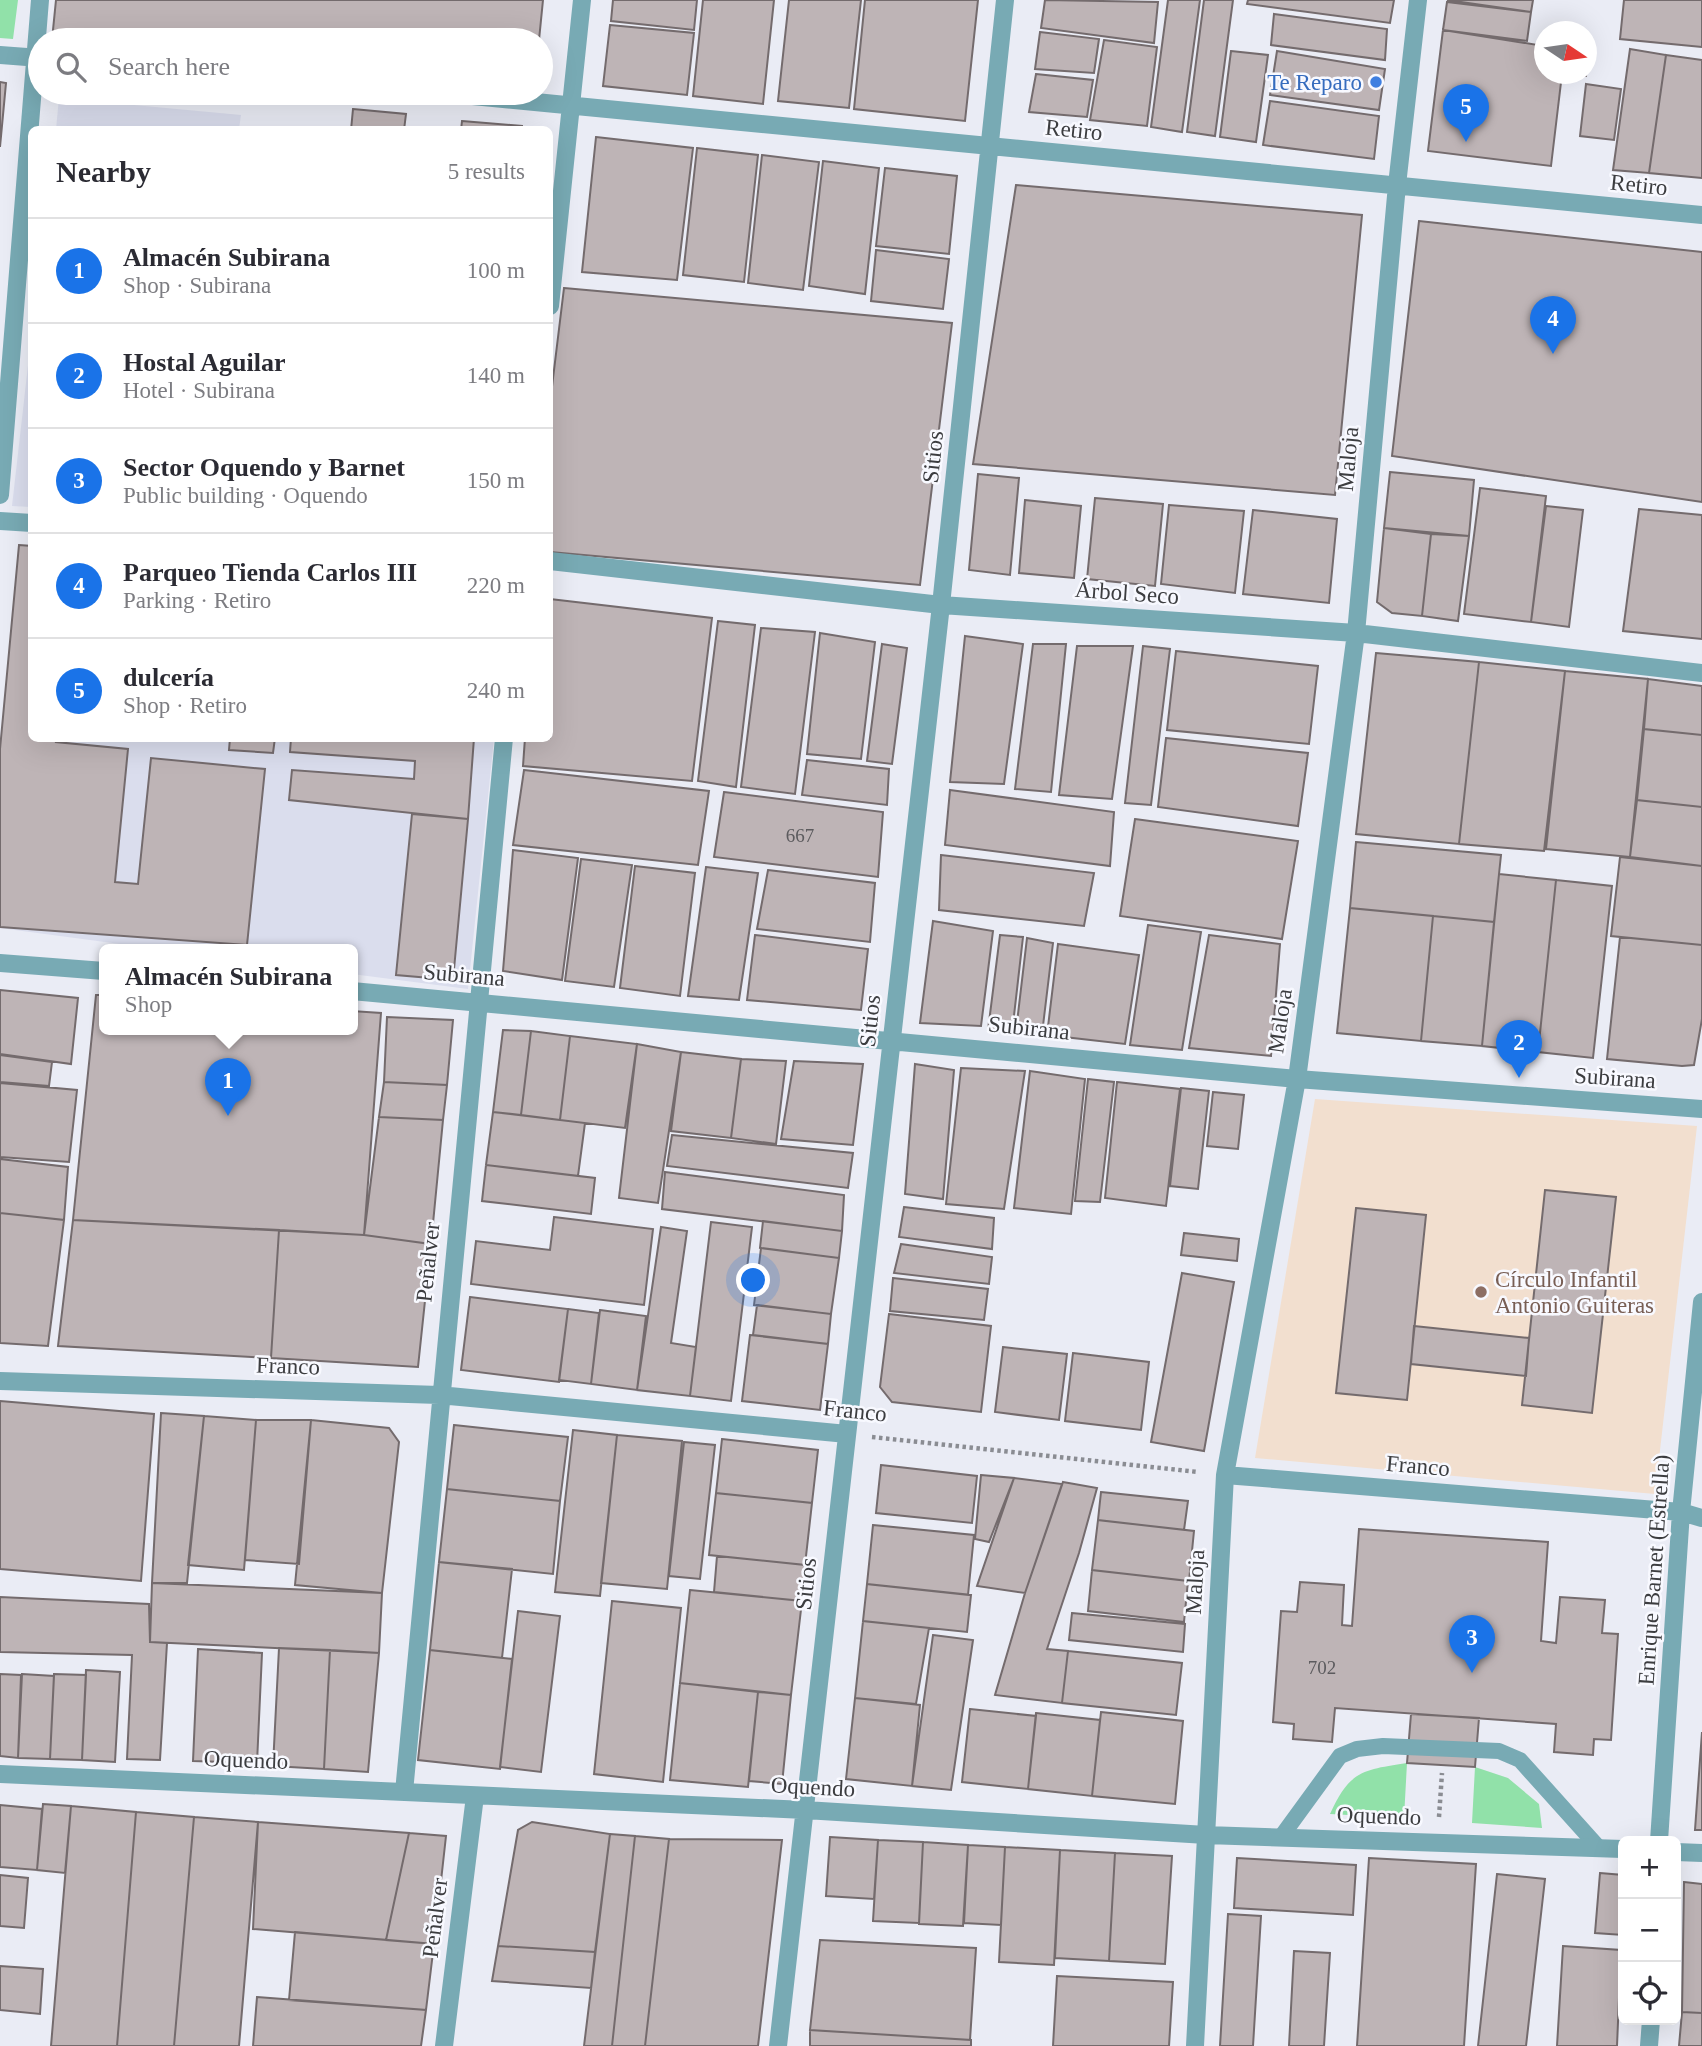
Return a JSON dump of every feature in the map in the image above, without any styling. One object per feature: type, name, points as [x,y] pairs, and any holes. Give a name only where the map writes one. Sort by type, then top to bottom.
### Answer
[{"type":"street","points":[[39,28],[40,0]]},
{"type":"street","points":[[553,278],[582,0]]},
{"type":"street","name":"Sitios","points":[[778,2046],[893,1039],[1005,0]]},
{"type":"street","name":"Maloja","points":[[1195,2046],[1225,1475],[1297,1079],[1356,633],[1397,186],[1418,0]]},
{"type":"street","points":[[0,55],[28,57]]},
{"type":"street","name":"Retiro","points":[[553,102],[1702,215]]},
{"type":"street","points":[[31,126],[33,105]]},
{"type":"street","points":[[0,495],[28,164]]},
{"type":"street","points":[[0,521],[28,523]]},
{"type":"street","name":"Árbol Seco","points":[[553,561],[941,606],[1356,633],[1702,673]]},
{"type":"street","name":"Peñalver","points":[[404,1791],[439,1395],[504,742]]},
{"type":"street","points":[[0,963],[99,971]]},
{"type":"street","name":"Subirana","points":[[358,991],[893,1039],[1297,1079],[1702,1108]]},
{"type":"street","name":"Enrique Barnet (Estrella)","points":[[1659,1836],[1681,1512],[1702,1302]]},
{"type":"street","name":"Franco","points":[[0,1381],[439,1395],[847,1434]]},
{"type":"street","name":"Franco","points":[[1225,1475],[1681,1512],[1702,1518]]},
{"type":"street","name":"Oquendo","points":[[0,1774],[805,1810],[1206,1835],[1618,1849]]},
{"type":"street","name":"Peñalver","points":[[444,2046],[475,1796]]},
{"type":"street","points":[[1681,1852],[1702,1853]]},
{"type":"street","points":[[1649,2046],[1650,2025]]},
{"type":"lane","points":[[1281,1837],[1340,1756],[1356,1749],[1383,1746],[1443,1748],[1499,1751],[1520,1760],[1598,1848]]},
{"type":"path","name":"Franco","points":[[847,1434],[1225,1475]]},
{"type":"path","points":[[1438,1843],[1443,1748]]},
{"type":"shaded area","points":[[58,105],[134,105],[241,115],[239,126],[56,126]]},
{"type":"shaded area","points":[[28,365],[28,507],[12,506]]},
{"type":"shaded area","points":[[19,545],[28,546],[28,742],[494,742],[468,989],[358,975],[358,944],[120,944],[0,928],[0,749]]},
{"type":"shaded area","name":"Círculo Infantil Antonio Guiteras","points":[[1315,1099],[1697,1126],[1655,1494],[1255,1458]]},
{"type":"green space","points":[[0,0],[18,0],[13,39],[0,38]]},
{"type":"green space","points":[[1407,1763],[1404,1818],[1330,1814],[1344,1788],[1352,1780],[1369,1771]]},
{"type":"green space","points":[[1475,1767],[1508,1778],[1539,1804],[1542,1828],[1472,1823]]},
{"type":"building","points":[[56,0],[543,0],[540,28],[53,28]]},
{"type":"building","points":[[613,0],[697,0],[694,30],[611,21]]},
{"type":"building","points":[[703,0],[774,0],[763,104],[693,96]]},
{"type":"building","points":[[789,0],[861,0],[849,108],[778,101]]},
{"type":"building","points":[[865,0],[978,0],[965,121],[854,109]]},
{"type":"building","points":[[1045,0],[1158,2],[1154,43],[1041,28]]},
{"type":"building","points":[[1168,0],[1200,0],[1182,132],[1151,127]]},
{"type":"building","points":[[1204,0],[1233,0],[1215,136],[1187,132]]},
{"type":"building","points":[[1248,0],[1394,0],[1390,23],[1247,4]]},
{"type":"building","points":[[1447,0],[1533,0],[1531,12]]},
{"type":"building","points":[[1624,0],[1702,0],[1702,47],[1620,39]]},
{"type":"building","points":[[1447,2],[1531,12],[1527,41],[1443,30]]},
{"type":"building","points":[[1274,14],[1387,29],[1385,60],[1271,45]]},
{"type":"building","points":[[610,25],[694,33],[687,95],[603,86]]},
{"type":"building","points":[[1443,30],[1534,44],[1534,84],[1561,84],[1551,166],[1428,151]]},
{"type":"building","points":[[1040,32],[1099,39],[1094,73],[1035,69]]},
{"type":"building","points":[[1104,40],[1157,47],[1147,126],[1090,120]]},
{"type":"building","points":[[1630,49],[1666,55],[1649,173],[1613,170]]},
{"type":"building","points":[[1231,51],[1268,55],[1256,142],[1220,137]]},
{"type":"building","points":[[1277,51],[1385,69],[1379,110],[1270,95]]},
{"type":"building","points":[[1666,55],[1702,60],[1702,178],[1649,173]]},
{"type":"building","points":[[1036,74],[1093,80],[1087,117],[1029,112]]},
{"type":"building","points":[[0,82],[6,83],[0,147]]},
{"type":"building","points":[[1586,84],[1621,89],[1614,140],[1580,136]]},
{"type":"building","points":[[1270,101],[1379,116],[1374,159],[1263,145]]},
{"type":"building","points":[[353,109],[406,114],[404,126],[351,126]]},
{"type":"building","points":[[462,121],[522,126],[461,126]]},
{"type":"building","points":[[596,137],[693,148],[677,280],[582,272]]},
{"type":"building","points":[[697,148],[758,155],[744,282],[683,275]]},
{"type":"building","points":[[762,155],[819,162],[803,290],[748,283]]},
{"type":"building","points":[[823,161],[879,168],[865,294],[809,286]]},
{"type":"building","points":[[885,168],[957,176],[949,254],[876,246]]},
{"type":"building","points":[[1016,185],[1362,215],[1335,495],[973,464]]},
{"type":"building","points":[[1419,221],[1702,252],[1702,502],[1392,456]]},
{"type":"building","points":[[876,250],[949,259],[943,309],[871,301]]},
{"type":"building","points":[[564,288],[952,323],[920,585],[553,552],[553,378]]},
{"type":"building","points":[[1390,472],[1474,480],[1469,536],[1384,528]]},
{"type":"building","points":[[978,474],[1019,478],[1010,575],[969,570]]},
{"type":"building","points":[[1480,488],[1546,496],[1531,622],[1464,614]]},
{"type":"building","points":[[1095,498],[1163,504],[1155,586],[1087,579]]},
{"type":"building","points":[[1025,500],[1081,506],[1074,578],[1019,573]]},
{"type":"building","points":[[1169,505],[1244,511],[1235,593],[1161,584]]},
{"type":"building","points":[[1546,506],[1583,510],[1569,627],[1531,622]]},
{"type":"building","points":[[1639,509],[1702,515],[1702,639],[1623,631]]},
{"type":"building","points":[[1253,510],[1337,519],[1329,603],[1243,594]]},
{"type":"building","points":[[1384,528],[1431,534],[1422,616],[1392,613],[1377,602]]},
{"type":"building","points":[[1431,534],[1469,536],[1458,621],[1422,616]]},
{"type":"building","points":[[19,545],[28,546],[28,742],[128,749],[115,882],[138,884],[151,758],[265,769],[247,944],[0,927],[0,749]]},
{"type":"building","points":[[553,599],[712,618],[692,781],[523,766],[525,742],[553,742]]},
{"type":"building","points":[[718,621],[755,625],[736,787],[698,781]]},
{"type":"building","points":[[761,628],[815,632],[795,794],[741,787]]},
{"type":"building","points":[[820,633],[875,642],[861,759],[807,754]]},
{"type":"building","points":[[965,636],[1023,644],[1004,784],[950,782]]},
{"type":"building","points":[[882,644],[907,648],[892,764],[867,761]]},
{"type":"building","points":[[1033,644],[1066,644],[1051,792],[1015,789]]},
{"type":"building","points":[[1077,646],[1133,646],[1112,799],[1059,795]]},
{"type":"building","points":[[1143,646],[1170,649],[1151,805],[1125,803]]},
{"type":"building","points":[[1176,651],[1318,666],[1309,744],[1167,730]]},
{"type":"building","points":[[1376,653],[1479,662],[1459,844],[1356,834]]},
{"type":"building","points":[[1479,662],[1565,671],[1544,851],[1459,844]]},
{"type":"building","points":[[1565,671],[1648,679],[1630,857],[1546,849]]},
{"type":"building","points":[[1648,679],[1702,686],[1702,735],[1644,729]]},
{"type":"building","points":[[1644,729],[1702,735],[1702,807],[1637,800]]},
{"type":"building","points":[[1166,738],[1308,753],[1298,826],[1158,807]]},
{"type":"building","points":[[230,742],[274,742],[273,753],[229,750]]},
{"type":"building","points":[[291,742],[474,742],[468,819],[289,800],[292,770],[414,779],[415,761],[290,752]]},
{"type":"building","points":[[807,760],[889,769],[887,805],[802,795]]},
{"type":"building","points":[[524,770],[709,791],[698,865],[513,845]]},
{"type":"building","points":[[950,790],[1114,812],[1110,866],[945,845]]},
{"type":"building","points":[[724,792],[883,812],[878,877],[714,857]]},
{"type":"building","points":[[1637,800],[1702,807],[1702,866],[1630,857]]},
{"type":"building","points":[[412,814],[468,819],[453,980],[396,975]]},
{"type":"building","points":[[1135,819],[1298,841],[1282,939],[1120,916]]},
{"type":"building","points":[[1356,842],[1501,855],[1494,922],[1350,908]]},
{"type":"building","points":[[513,850],[578,858],[562,980],[503,971]]},
{"type":"building","points":[[941,855],[1094,873],[1084,926],[939,910]]},
{"type":"building","points":[[1620,857],[1702,866],[1702,945],[1611,936]]},
{"type":"building","points":[[581,859],[632,865],[614,987],[565,981]]},
{"type":"building","points":[[635,866],[695,873],[680,996],[620,988]]},
{"type":"building","points":[[706,867],[758,873],[739,1000],[688,996]]},
{"type":"building","points":[[768,870],[875,883],[870,942],[757,929]]},
{"type":"building","points":[[1499,874],[1556,880],[1538,1052],[1482,1046]]},
{"type":"building","points":[[1556,880],[1612,886],[1593,1058],[1538,1052]]},
{"type":"building","points":[[1350,908],[1433,916],[1421,1041],[1337,1033]]},
{"type":"building","points":[[1433,916],[1494,922],[1482,1046],[1421,1041]]},
{"type":"building","points":[[933,921],[993,931],[981,1026],[920,1023]]},
{"type":"building","points":[[1148,925],[1201,932],[1182,1050],[1130,1045]]},
{"type":"building","points":[[755,935],[868,949],[861,1010],[747,1000]]},
{"type":"building","points":[[1000,935],[1023,937],[1012,1033],[988,1030]]},
{"type":"building","points":[[1209,935],[1280,944],[1271,1056],[1189,1048]]},
{"type":"building","points":[[1620,937],[1702,945],[1702,1019],[1694,1065],[1607,1059]]},
{"type":"building","points":[[1027,938],[1053,943],[1042,1034],[1016,1031]]},
{"type":"building","points":[[1058,944],[1139,955],[1125,1044],[1047,1035]]},
{"type":"building","points":[[0,990],[78,998],[71,1064],[0,1054]]},
{"type":"building","points":[[96,995],[99,995],[99,1035],[358,1035],[358,1011],[381,1013],[364,1235],[73,1220]]},
{"type":"building","points":[[387,1017],[453,1020],[447,1085],[384,1082]]},
{"type":"building","points":[[503,1030],[531,1031],[521,1115],[493,1112]]},
{"type":"building","points":[[531,1031],[570,1036],[560,1120],[521,1115]]},
{"type":"building","points":[[570,1036],[637,1044],[625,1128],[560,1120]]},
{"type":"building","points":[[637,1044],[681,1052],[658,1203],[619,1198]]},
{"type":"building","points":[[681,1052],[741,1059],[731,1138],[671,1131]]},
{"type":"building","points":[[0,1055],[52,1062],[49,1086],[0,1082]]},
{"type":"building","points":[[741,1059],[786,1061],[776,1144],[731,1138]]},
{"type":"building","points":[[794,1061],[863,1064],[853,1145],[781,1139]]},
{"type":"building","points":[[915,1064],[954,1070],[943,1199],[905,1194]]},
{"type":"building","points":[[961,1068],[1025,1071],[1004,1209],[946,1204]]},
{"type":"building","points":[[1030,1071],[1085,1079],[1071,1214],[1014,1208]]},
{"type":"building","points":[[1088,1079],[1114,1082],[1100,1202],[1075,1201]]},
{"type":"building","points":[[384,1082],[447,1085],[443,1120],[379,1117]]},
{"type":"building","points":[[1117,1082],[1180,1089],[1166,1206],[1105,1198]]},
{"type":"building","points":[[0,1083],[77,1090],[69,1162],[0,1157]]},
{"type":"building","points":[[1181,1088],[1209,1091],[1198,1189],[1170,1186]]},
{"type":"building","points":[[1213,1092],[1244,1095],[1238,1149],[1207,1146]]},
{"type":"building","points":[[493,1112],[585,1123],[578,1176],[486,1165]]},
{"type":"building","points":[[379,1117],[443,1120],[431,1244],[364,1235]]},
{"type":"building","points":[[672,1135],[853,1153],[848,1188],[667,1166]]},
{"type":"building","points":[[0,1159],[68,1167],[64,1220],[0,1213]]},
{"type":"building","points":[[486,1165],[595,1178],[591,1214],[482,1201]]},
{"type":"building","points":[[665,1172],[844,1195],[842,1231],[662,1209]]},
{"type":"building","points":[[1545,1190],[1616,1197],[1592,1413],[1522,1405]]},
{"type":"building","points":[[904,1207],[994,1218],[992,1249],[899,1237]]},
{"type":"building","points":[[1356,1208],[1426,1215],[1407,1400],[1336,1393]]},
{"type":"building","points":[[0,1213],[64,1220],[48,1346],[0,1343]]},
{"type":"building","points":[[554,1217],[653,1229],[644,1305],[471,1284],[476,1241],[550,1250]]},
{"type":"building","points":[[73,1220],[279,1230],[271,1358],[58,1346]]},
{"type":"building","points":[[763,1221],[842,1231],[839,1258],[760,1248]]},
{"type":"building","points":[[711,1222],[752,1227],[731,1401],[690,1396]]},
{"type":"building","points":[[661,1227],[687,1231],[671,1343],[696,1347],[690,1396],[637,1390]]},
{"type":"building","points":[[279,1230],[364,1235],[431,1244],[418,1367],[271,1358]]},
{"type":"building","points":[[1184,1233],[1239,1239],[1237,1261],[1181,1255]]},
{"type":"building","points":[[901,1244],[992,1257],[989,1284],[894,1273]]},
{"type":"building","points":[[761,1248],[839,1258],[831,1314],[754,1305]]},
{"type":"building","points":[[1182,1273],[1234,1282],[1204,1451],[1151,1442]]},
{"type":"building","points":[[893,1278],[988,1289],[984,1320],[890,1311]]},
{"type":"building","points":[[470,1297],[568,1309],[559,1382],[461,1370]]},
{"type":"building","points":[[757,1305],[831,1314],[828,1344],[753,1335]]},
{"type":"building","points":[[568,1309],[599,1313],[591,1384],[559,1380]]},
{"type":"building","points":[[600,1310],[646,1316],[637,1390],[591,1384]]},
{"type":"building","points":[[889,1314],[991,1326],[981,1412],[892,1402],[880,1387]]},
{"type":"building","points":[[1414,1326],[1529,1338],[1526,1376],[1411,1364]]},
{"type":"building","points":[[750,1335],[828,1344],[820,1410],[742,1401]]},
{"type":"building","points":[[1003,1347],[1067,1354],[1059,1420],[995,1412]]},
{"type":"building","points":[[1073,1353],[1149,1362],[1141,1430],[1065,1421]]},
{"type":"building","points":[[0,1401],[154,1414],[141,1581],[0,1569]]},
{"type":"building","points":[[161,1413],[204,1416],[187,1583],[152,1583]]},
{"type":"building","points":[[204,1416],[256,1420],[244,1570],[188,1565]]},
{"type":"building","points":[[256,1420],[311,1420],[299,1564],[245,1560]]},
{"type":"building","points":[[311,1420],[389,1428],[399,1442],[382,1593],[295,1585]]},
{"type":"building","points":[[454,1425],[568,1437],[560,1501],[447,1489]]},
{"type":"building","points":[[573,1430],[617,1435],[600,1596],[555,1592]]},
{"type":"building","points":[[617,1435],[682,1441],[667,1589],[601,1583]]},
{"type":"building","points":[[722,1439],[818,1450],[812,1503],[716,1493]]},
{"type":"building","points":[[684,1442],[715,1445],[700,1579],[669,1576]]},
{"type":"building","points":[[881,1465],[977,1476],[972,1523],[876,1513]]},
{"type":"building","points":[[981,1475],[1014,1478],[989,1542],[975,1539]]},
{"type":"building","points":[[1014,1478],[1062,1484],[1025,1593],[977,1586]]},
{"type":"building","points":[[1063,1482],[1097,1488],[1047,1649],[1068,1651],[1062,1703],[995,1695],[1025,1593]]},
{"type":"building","points":[[447,1489],[560,1501],[553,1574],[439,1562]]},
{"type":"building","points":[[1101,1492],[1188,1501],[1184,1530],[1098,1520]]},
{"type":"building","points":[[716,1493],[812,1503],[805,1565],[709,1555]]},
{"type":"building","points":[[1098,1520],[1194,1531],[1189,1581],[1092,1570]]},
{"type":"building","points":[[873,1525],[974,1535],[968,1595],[867,1584]]},
{"type":"building","points":[[1359,1529],[1548,1542],[1541,1641],[1556,1643],[1560,1597],[1605,1600],[1602,1633],[1618,1634],[1611,1740],[1594,1739],[1593,1755],[1554,1752],[1556,1724],[1335,1708],[1332,1742],[1293,1739],[1294,1724],[1273,1722],[1281,1611],[1297,1612],[1300,1582],[1344,1585],[1342,1625],[1352,1626]]},
{"type":"building","points":[[717,1556],[805,1565],[802,1601],[714,1592]]},
{"type":"building","points":[[439,1562],[512,1569],[502,1658],[430,1650]]},
{"type":"building","points":[[1092,1570],[1188,1581],[1184,1622],[1088,1611]]},
{"type":"building","points":[[152,1583],[382,1593],[379,1653],[150,1642]]},
{"type":"building","points":[[867,1584],[971,1595],[967,1632],[863,1621]]},
{"type":"building","points":[[690,1590],[802,1601],[791,1695],[680,1683]]},
{"type":"building","points":[[0,1597],[149,1604],[150,1642],[167,1643],[160,1760],[127,1759],[132,1655],[0,1652]]},
{"type":"building","points":[[612,1601],[681,1608],[663,1782],[594,1774]]},
{"type":"building","points":[[518,1611],[560,1616],[541,1772],[500,1767]]},
{"type":"building","points":[[1072,1613],[1185,1624],[1183,1652],[1069,1640]]},
{"type":"building","points":[[863,1621],[929,1628],[916,1704],[855,1698]]},
{"type":"building","points":[[933,1635],[973,1640],[951,1790],[912,1786]]},
{"type":"building","points":[[279,1648],[330,1650],[324,1769],[273,1766]]},
{"type":"building","points":[[198,1649],[262,1653],[257,1763],[193,1761]]},
{"type":"building","points":[[330,1650],[379,1653],[368,1772],[324,1769]]},
{"type":"building","points":[[430,1650],[512,1659],[500,1769],[418,1760]]},
{"type":"building","points":[[1068,1651],[1182,1663],[1176,1715],[1062,1703]]},
{"type":"building","points":[[86,1670],[120,1672],[115,1762],[82,1760]]},
{"type":"building","points":[[0,1674],[21,1675],[18,1758],[0,1756]]},
{"type":"building","points":[[22,1674],[54,1676],[50,1759],[18,1758]]},
{"type":"building","points":[[54,1674],[86,1675],[82,1760],[50,1759]]},
{"type":"building","points":[[680,1683],[758,1692],[748,1787],[670,1780]]},
{"type":"building","points":[[758,1692],[791,1695],[782,1784],[749,1781]]},
{"type":"building","points":[[855,1698],[920,1705],[912,1786],[846,1779]]},
{"type":"building","points":[[970,1709],[1036,1716],[1028,1789],[962,1782]]},
{"type":"building","points":[[1101,1712],[1183,1721],[1175,1804],[1092,1796]]},
{"type":"building","points":[[1036,1713],[1100,1720],[1092,1796],[1028,1789]]},
{"type":"building","points":[[1411,1714],[1479,1718],[1475,1767],[1407,1763]]},
{"type":"building","points":[[1702,1732],[1702,1830],[1695,1830]]},
{"type":"building","points":[[43,1804],[71,1806],[65,1873],[37,1870]]},
{"type":"building","points":[[0,1805],[42,1809],[37,1870],[0,1867]]},
{"type":"building","points":[[71,1806],[136,1812],[117,2046],[51,2046]]},
{"type":"building","points":[[136,1812],[194,1817],[174,2046],[117,2046]]},
{"type":"building","points":[[194,1817],[258,1822],[239,2046],[174,2046]]},
{"type":"building","points":[[258,1822],[409,1833],[386,1940],[253,1929]]},
{"type":"building","points":[[532,1822],[610,1834],[595,1952],[498,1946],[518,1830]]},
{"type":"building","points":[[409,1833],[446,1836],[434,1944],[386,1940]]},
{"type":"building","points":[[610,1834],[635,1836],[612,2046],[584,2046]]},
{"type":"building","points":[[635,1836],[669,1839],[645,2046],[612,2046]]},
{"type":"building","points":[[830,1837],[878,1840],[874,1899],[826,1896]]},
{"type":"building","points":[[669,1839],[782,1840],[758,2046],[645,2046]]},
{"type":"building","points":[[878,1840],[923,1842],[919,1923],[873,1921]]},
{"type":"building","points":[[923,1842],[968,1845],[963,1926],[919,1924]]},
{"type":"building","points":[[968,1845],[1005,1847],[1001,1925],[964,1923]]},
{"type":"building","points":[[1005,1847],[1060,1850],[1054,1965],[999,1962]]},
{"type":"building","points":[[1060,1850],[1115,1853],[1109,1961],[1055,1958]]},
{"type":"building","points":[[1115,1853],[1172,1856],[1165,1964],[1109,1961]]},
{"type":"building","points":[[1237,1858],[1356,1865],[1353,1915],[1234,1908]]},
{"type":"building","points":[[1369,1858],[1476,1864],[1464,2046],[1357,2046]]},
{"type":"building","points":[[1600,1873],[1618,1875],[1618,1935],[1595,1933]]},
{"type":"building","points":[[1497,1874],[1545,1879],[1526,2046],[1478,2046]]},
{"type":"building","points":[[0,1875],[28,1878],[24,1928],[0,1926]]},
{"type":"building","points":[[1684,1882],[1702,1884],[1702,2013],[1682,2012]]},
{"type":"building","points":[[1228,1914],[1261,1916],[1253,2046],[1220,2046]]},
{"type":"building","points":[[295,1932],[434,1944],[426,2010],[289,2000]]},
{"type":"building","points":[[820,1940],[976,1948],[970,2040],[810,2030]]},
{"type":"building","points":[[498,1946],[595,1952],[591,1988],[492,1981]]},
{"type":"building","points":[[1563,1946],[1618,1950],[1617,2046],[1557,2046]]},
{"type":"building","points":[[1294,1951],[1330,1953],[1324,2046],[1289,2046]]},
{"type":"building","points":[[0,1966],[43,1969],[40,2014],[0,2010]]},
{"type":"building","points":[[1057,1976],[1173,1982],[1169,2046],[1053,2046]]},
{"type":"building","points":[[257,1997],[426,2010],[421,2046],[253,2046]]},
{"type":"building","points":[[1682,2012],[1702,2013],[1702,2046],[1679,2046]]},
{"type":"building","points":[[810,2030],[971,2040],[971,2046],[810,2046]]},
{"type":"place","name":"Te Reparo","points":[[1376,82]]},
{"type":"place","name":"dulcería","points":[[1466,142]]},
{"type":"place","name":"Parqueo Tienda Carlos III","points":[[1553,354]]},
{"type":"place","name":"Hostal Aguilar","points":[[1519,1078]]},
{"type":"place","name":"Almacén Subirana","points":[[228,1116]]},
{"type":"place","name":"Círculo Infantil Antonio Guiteras","points":[[1481,1292]]},
{"type":"place","name":"Sector Oquendo y Barnet","points":[[1472,1673]]}]
